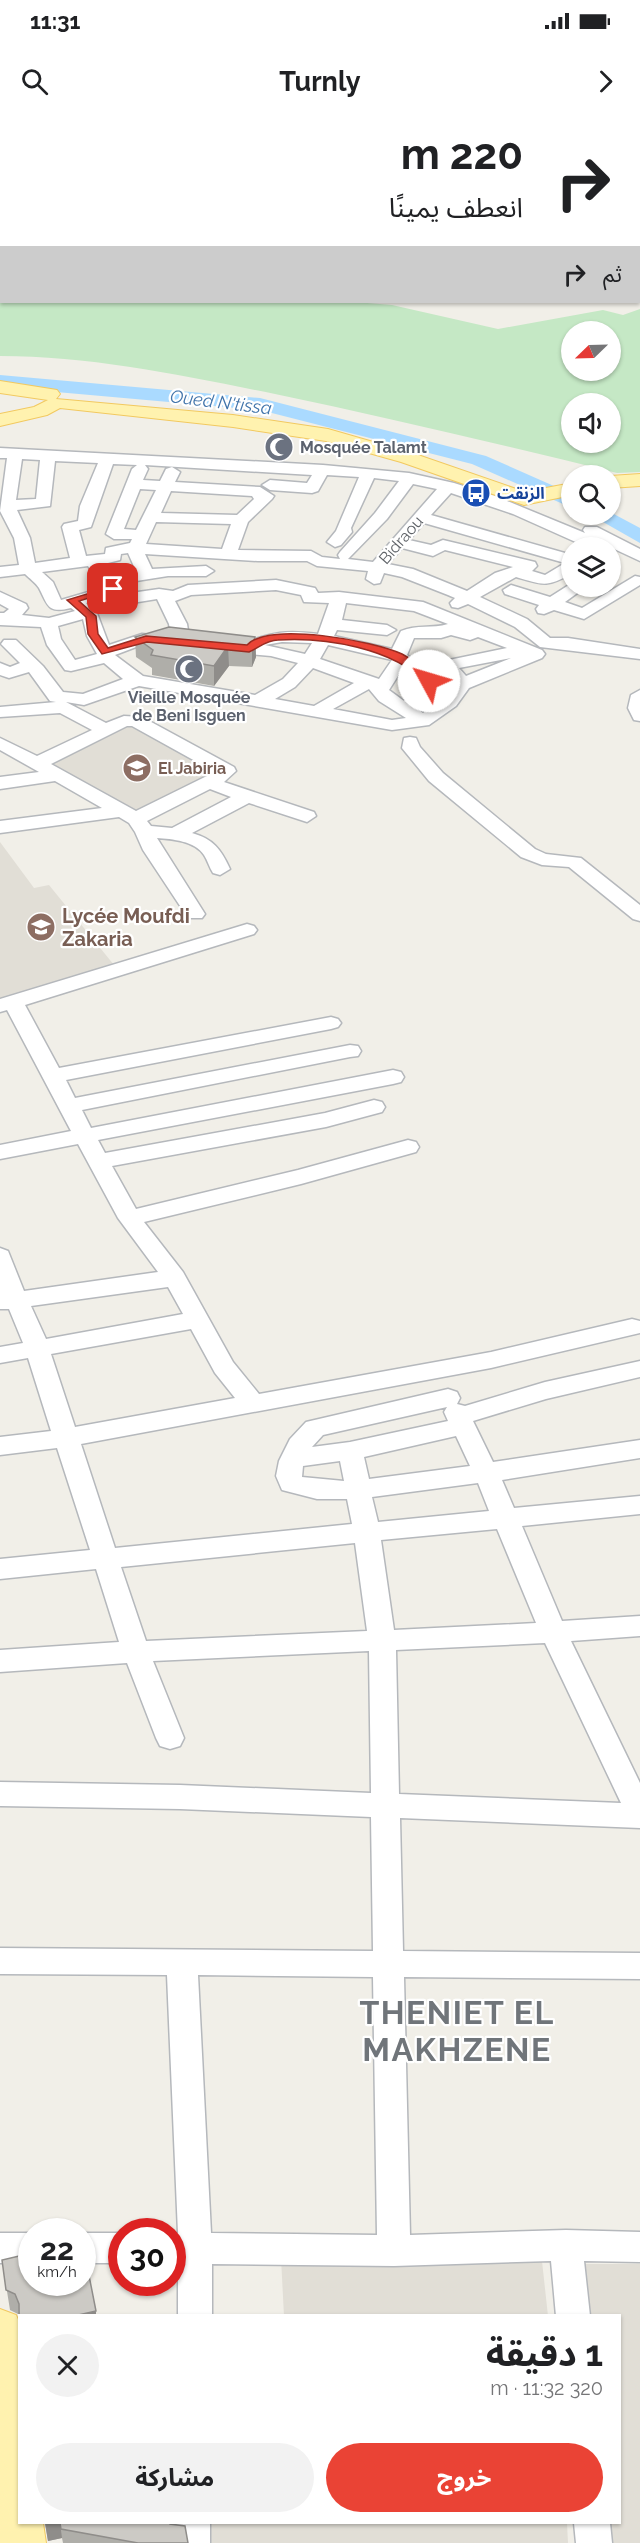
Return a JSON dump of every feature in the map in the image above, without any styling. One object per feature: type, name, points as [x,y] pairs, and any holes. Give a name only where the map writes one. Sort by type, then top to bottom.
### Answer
[{"type":"highway","points":[[630,120],[640,120]]},
{"type":"main road","points":[[0,389],[52,400],[340,437],[473,479],[524,506],[545,494],[561,491]]},
{"type":"main road","points":[[0,420],[20,416],[52,400]]},
{"type":"main road","points":[[621,481],[640,480]]},
{"type":"main road","points":[[0,2330],[18,2496]]},
{"type":"main road","points":[[20,2524],[22,2543]]},
{"type":"street","points":[[640,556],[524,506],[409,477],[369,472],[207,466],[8,453],[3,506],[22,538],[28,568],[47,586],[49,596],[58,606],[84,610],[130,608],[165,601],[188,590],[276,585],[309,592],[310,598],[378,600],[426,609],[615,664],[630,663],[640,656]]},
{"type":"street","points":[[3,506],[44,503],[48,455]]},
{"type":"street","points":[[4,627],[46,622],[84,610],[112,590],[86,561],[70,527],[85,524],[88,506],[108,459]]},
{"type":"street","points":[[142,462],[114,534],[139,542],[229,553],[311,556],[317,561],[380,564]]},
{"type":"street","points":[[146,574],[137,559],[139,542],[175,464]]},
{"type":"street","points":[[199,488],[207,466]]},
{"type":"street","points":[[229,553],[239,528],[261,494],[272,469]]},
{"type":"street","points":[[154,511],[185,502],[312,488],[323,470]]},
{"type":"street","points":[[337,550],[344,532],[343,528],[369,472]]},
{"type":"street","points":[[337,550],[381,516],[409,477]]},
{"type":"street","points":[[134,484],[261,494]]},
{"type":"street","name":"Bidraou","points":[[378,600],[380,591],[374,581],[380,564],[448,486]]},
{"type":"street","points":[[524,506],[580,537]]},
{"type":"street","points":[[495,538],[524,506]]},
{"type":"street","points":[[154,511],[239,528]]},
{"type":"street","points":[[422,517],[561,557]]},
{"type":"street","points":[[3,572],[113,558],[112,551],[139,542],[208,536],[239,528]]},
{"type":"street","points":[[511,587],[523,569],[564,529]]},
{"type":"street","points":[[398,542],[431,550],[443,545],[523,569],[542,580]]},
{"type":"street","points":[[337,550],[407,573],[530,640]]},
{"type":"street","points":[[431,550],[428,556],[472,570],[584,614],[638,578]]},
{"type":"street","points":[[621,562],[638,578]]},
{"type":"street","points":[[107,582],[146,574],[206,571]]},
{"type":"street","points":[[427,594],[461,601],[511,587],[548,580],[561,572]]},
{"type":"street","points":[[621,575],[638,578]]},
{"type":"street","points":[[0,597],[20,608],[4,627]]},
{"type":"street","points":[[530,640],[553,603],[562,597]]},
{"type":"street","points":[[260,700],[289,683],[310,661],[332,624],[337,598]]},
{"type":"street","points":[[84,610],[93,634],[107,655],[132,677],[319,710],[383,724],[423,721],[450,702],[463,684],[530,640],[640,599]]},
{"type":"street","points":[[165,601],[178,624],[195,645]]},
{"type":"street","points":[[4,627],[46,622]]},
{"type":"street","points":[[46,622],[54,642],[70,666],[107,655],[146,639],[249,649],[310,661],[373,686],[423,721]]},
{"type":"street","points":[[332,624],[387,630]]},
{"type":"street","points":[[4,627],[32,665],[66,697]]},
{"type":"street","points":[[319,710],[373,686],[388,682],[407,635],[418,630],[441,633],[450,629],[530,640]]},
{"type":"street","points":[[249,649],[255,643],[277,637],[347,642],[400,657],[429,679],[407,710]]},
{"type":"street","points":[[0,668],[9,672],[32,665]]},
{"type":"street","points":[[4,703],[66,697],[84,700],[132,677]]},
{"type":"street","points":[[640,695],[637,708],[640,716]]},
{"type":"street","points":[[4,703],[63,707],[106,730]]},
{"type":"street","points":[[0,827],[134,820],[224,776],[226,770],[134,721],[124,722],[38,763]]},
{"type":"street","points":[[410,742],[411,748],[436,777],[528,853],[542,859],[574,862],[640,915]]},
{"type":"street","points":[[0,743],[60,775],[134,820],[209,848],[220,869]]},
{"type":"street","points":[[0,783],[60,775]]},
{"type":"street","points":[[209,783],[307,816]]},
{"type":"street","points":[[175,834],[247,796]]},
{"type":"street","points":[[134,820],[195,914]]},
{"type":"street","points":[[247,930],[6,1004],[51,1076],[129,1218],[175,1278],[227,1372],[253,1404]]},
{"type":"street","points":[[51,1076],[331,1023]]},
{"type":"street","points":[[67,1106],[350,1051]]},
{"type":"street","points":[[0,1152],[393,1077]]},
{"type":"street","points":[[97,1162],[326,1120],[374,1107]]},
{"type":"street","points":[[129,1218],[301,1177],[408,1147]]},
{"type":"street","points":[[0,1256],[7,1301],[29,1324],[64,1438],[135,1649],[170,1738]]},
{"type":"street","points":[[7,1301],[175,1278]]},
{"type":"street","points":[[0,1355],[198,1320]]},
{"type":"street","points":[[0,1446],[64,1438],[433,1371],[632,1328]]},
{"type":"street","points":[[294,1458],[350,1451],[457,1413],[640,1368]]},
{"type":"street","points":[[0,1794],[180,1797],[385,1807],[640,1814],[554,1633],[486,1473],[457,1413],[433,1371]]},
{"type":"street","points":[[457,1413],[321,1425],[308,1435],[294,1458],[288,1475],[291,1483],[311,1489],[359,1489],[486,1473],[640,1449]]},
{"type":"street","points":[[350,1451],[367,1532],[382,1642],[394,2251]]},
{"type":"street","points":[[0,1569],[640,1505]]},
{"type":"street","points":[[0,1661],[135,1649],[382,1642],[640,1626]]},
{"type":"street","points":[[0,1961],[389,1966],[640,1966]]},
{"type":"street","points":[[182,1963],[184,2218]]},
{"type":"street","points":[[186,2248],[394,2251],[566,2245],[640,2247]]},
{"type":"street","points":[[566,2245],[573,2314]]},
{"type":"street","points":[[0,2247],[18,2248]]},
{"type":"street","points":[[186,2260],[195,2314]]},
{"type":"street","points":[[192,2524],[192,2543]]},
{"type":"street","points":[[592,2524],[594,2543]]},
{"type":"shaded area","name":"El Jabiria","points":[[134,723],[225,772],[138,815],[49,764]]},
{"type":"shaded area","name":"Lycée Moufdi Zakaria","points":[[0,842],[34,888],[49,885],[114,965],[0,1000]]},
{"type":"shaded area","points":[[281,2258],[542,2261],[548,2314],[284,2314]]},
{"type":"shaded area","points":[[570,2264],[640,2264],[640,2543],[594,2543],[592,2524],[621,2524],[621,2314],[575,2314]]},
{"type":"shaded area","points":[[206,2524],[567,2524],[568,2543],[206,2543]]},
{"type":"green space","points":[[0,303],[367,303],[392,305],[498,329],[603,310],[623,315],[640,309],[640,472],[621,473],[621,465],[584,465],[275,394],[173,374],[69,359],[0,356]]},
{"type":"building","points":[[169,627],[255,637],[252,647],[228,646],[214,666],[151,655],[153,650],[135,637]]},
{"type":"building","points":[[18,2256],[18,2296],[93,2296],[96,2311],[83,2314],[19,2314],[19,2304],[15,2294],[6,2290],[2,2260]]},
{"type":"building","points":[[60,2524],[170,2524],[185,2526],[188,2543],[138,2543],[61,2529]]},
{"type":"waterway","name":"Oued N'tissa","points":[[0,381],[260,404],[479,460],[561,497]]},
{"type":"waterway","name":"Oued N'tissa","points":[[621,524],[640,537]]},
{"type":"place","name":"Mosquée Talamt","points":[[279,447]]},
{"type":"place","name":"الزنقت","points":[[476,493]]},
{"type":"place","name":"Vieille Mosquée de Beni Isguen","points":[[189,669]]},
{"type":"place","name":"El Jabiria","points":[[137,768]]},
{"type":"place","name":"Lycée Moufdi Zakaria","points":[[41,927]]},
{"type":"district","name":"THENIET EL MAKHZENE","points":[[457,2030]]},
{"type":"route","points":[[113,589],[72,600],[91,616],[93,634],[106,652],[119,649],[135,641],[151,638],[249,649],[251,645],[262,640],[277,637],[347,642],[398,656],[418,669],[429,681]]}]
